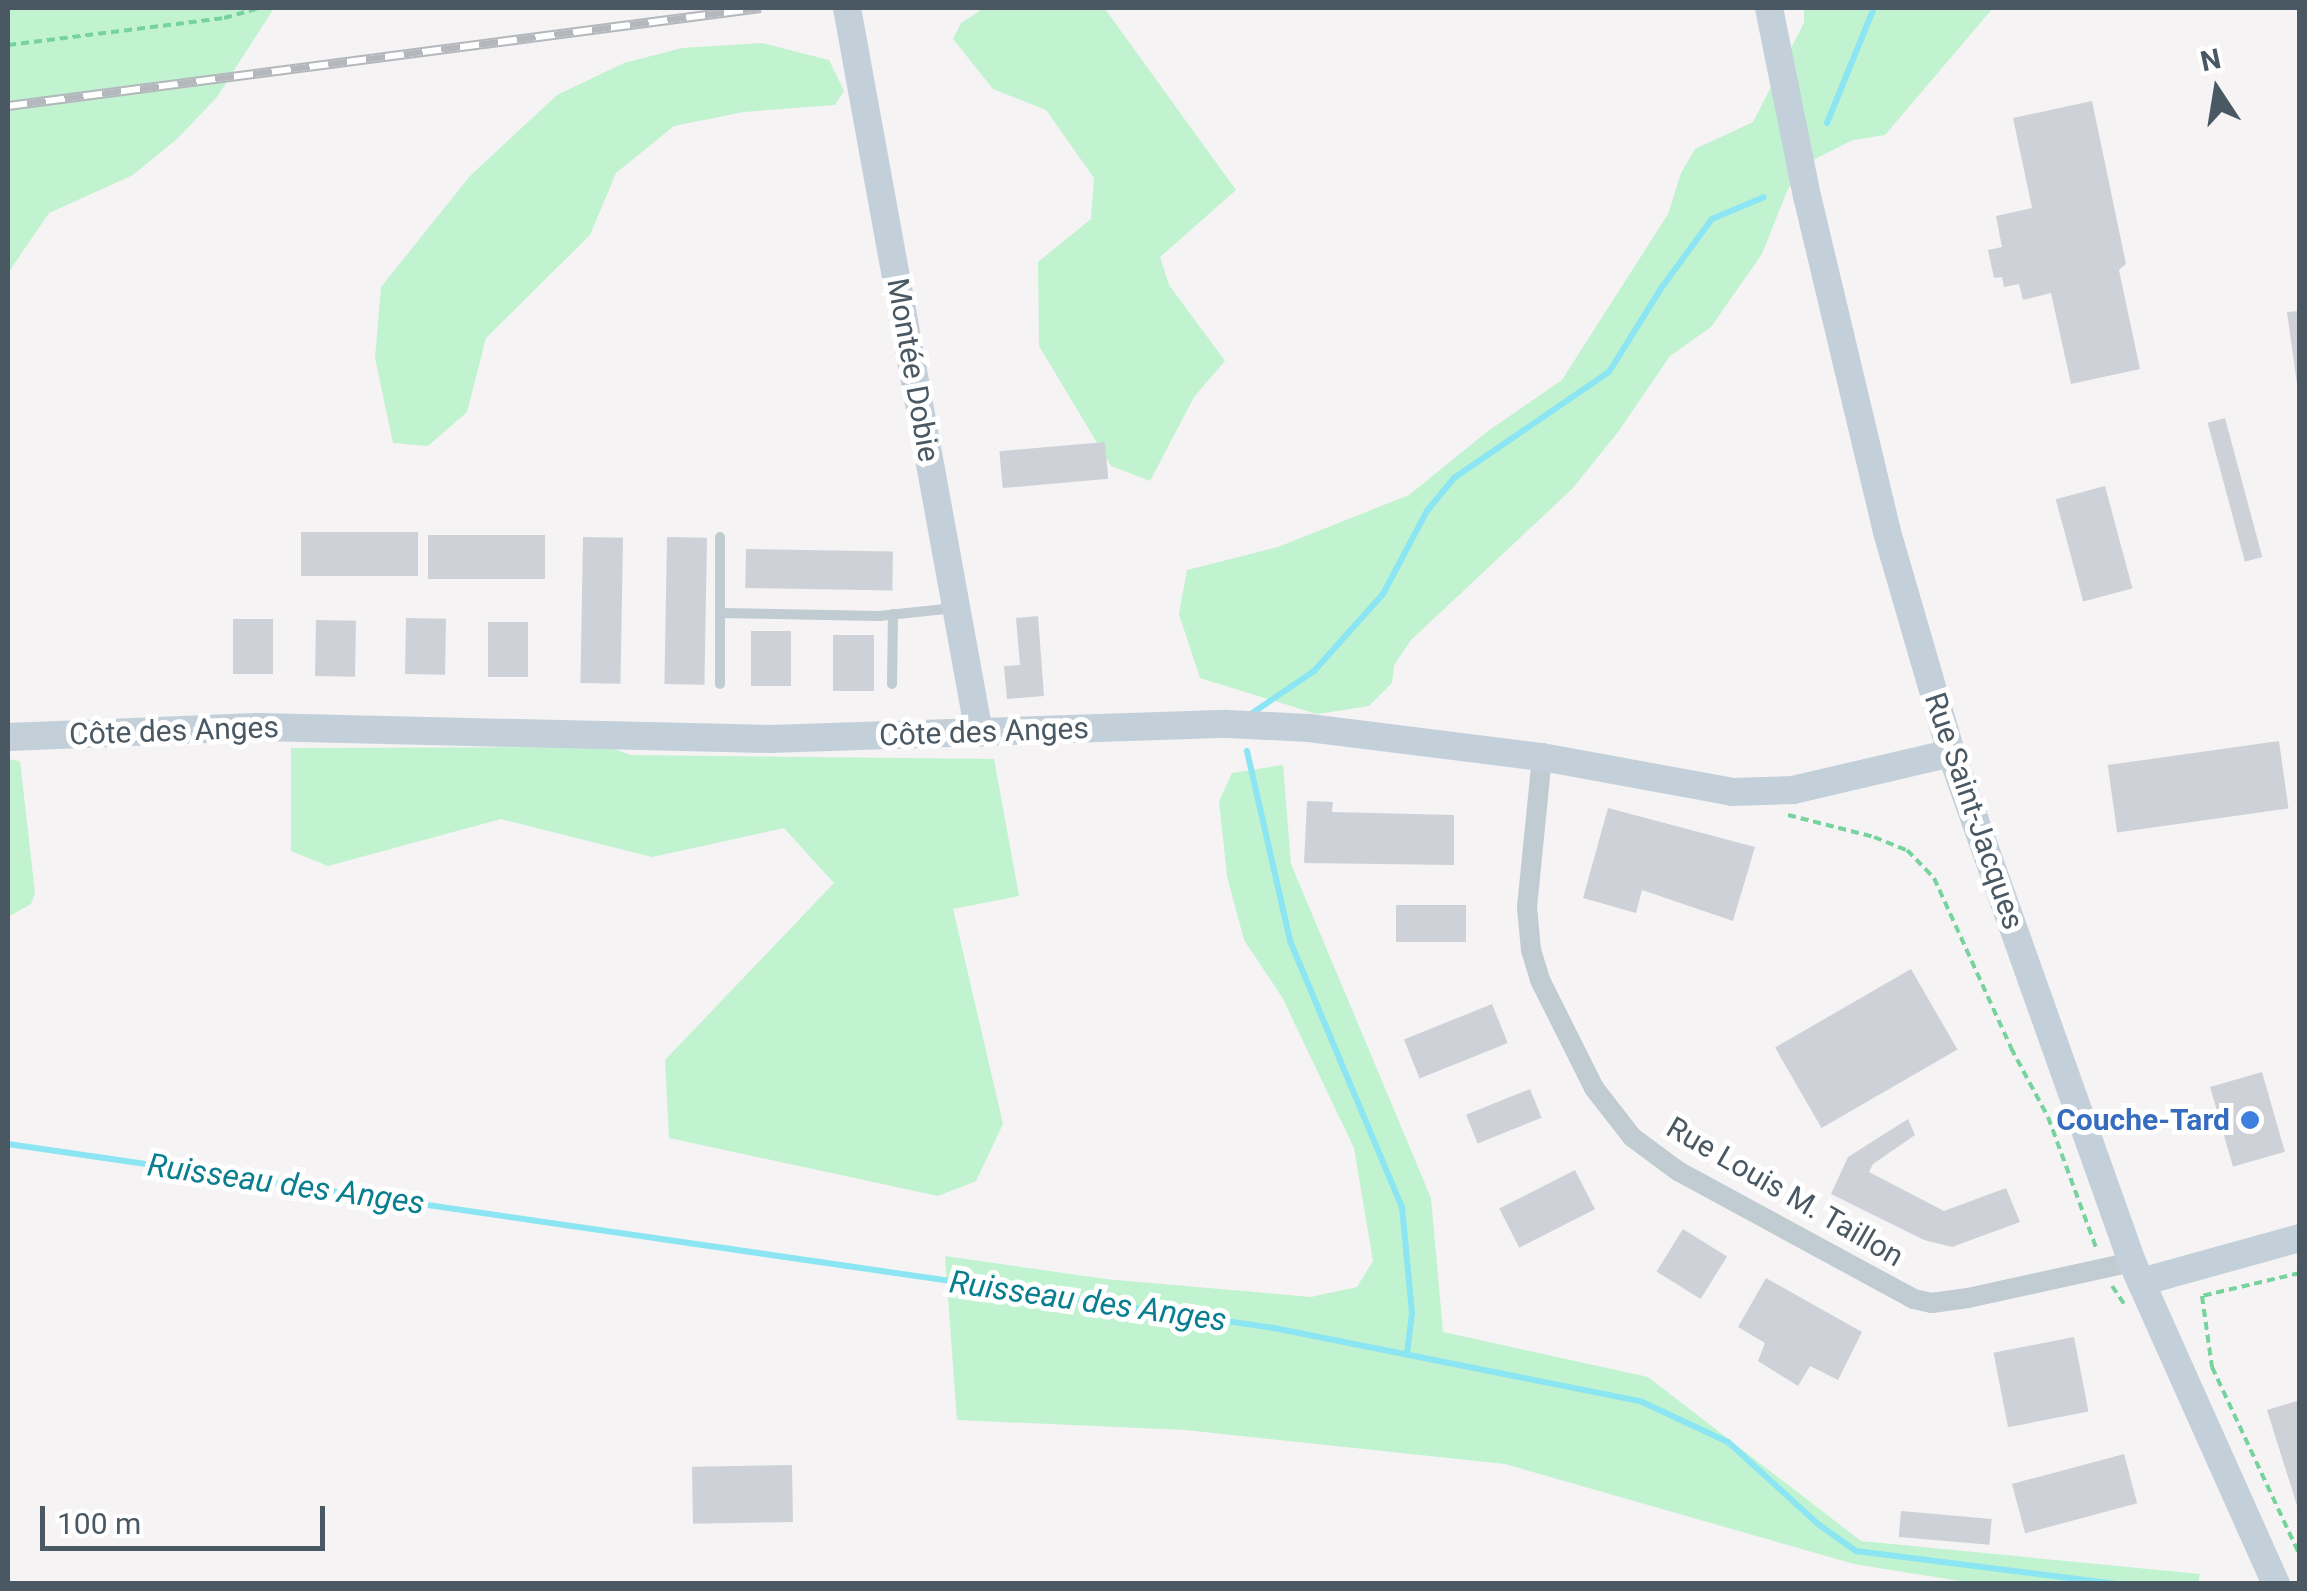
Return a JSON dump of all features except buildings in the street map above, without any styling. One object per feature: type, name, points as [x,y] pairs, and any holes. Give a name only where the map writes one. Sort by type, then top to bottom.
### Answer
[{"type":"street","name":"Montée Dobie","points":[[847,8],[978,733]]},
{"type":"street","name":"Rue Saint-Jacques","points":[[1769,8],[1807,196],[1887,532],[1951,754],[2131,1278],[2274,1578]]},
{"type":"street","name":"Côte des Anges","points":[[8,737],[260,726],[770,739],[1269,725],[1542,758],[1732,792],[1793,790],[1951,754]]},
{"type":"street","name":"Rue Louis M. Taillon","points":[[1542,758],[1527,907],[1531,950],[1540,980],[1594,1088],[1632,1137],[1678,1172],[1914,1299],[1932,1303],[2131,1278]]},
{"type":"street","points":[[2131,1278],[2300,1238]]},
{"type":"lane","points":[[720,537],[720,684]]},
{"type":"lane","points":[[720,613],[892,614],[956,608]]},
{"type":"lane","points":[[892,614],[892,684]]},
{"type":"path","points":[[8,45],[224,18],[258,8]]},
{"type":"path","points":[[1783,814],[1874,837],[1907,850],[1934,878],[2011,1048],[2131,1278],[2129,1308],[2120,1303],[2131,1278]]},
{"type":"path","points":[[2192,1290],[2202,1296],[2300,1273]]},
{"type":"path","points":[[2202,1296],[2212,1367],[2300,1556]]},
{"type":"green space","points":[[8,8],[274,8],[217,97],[178,138],[133,175],[49,213],[8,273]]},
{"type":"green space","points":[[984,8],[1105,9],[1236,190],[1160,257],[1169,285],[1225,361],[1194,397],[1150,481],[1111,466],[1039,346],[1038,262],[1091,219],[1094,178],[1046,110],[993,89],[953,39],[961,23]]},
{"type":"green space","points":[[1804,8],[1993,8],[1885,135],[1853,140],[1807,163],[1787,191],[1762,254],[1711,327],[1670,356],[1618,432],[1572,489],[1411,640],[1394,665],[1392,683],[1369,706],[1317,714],[1200,678],[1179,614],[1187,570],[1278,547],[1409,495],[1488,431],[1562,380],[1668,214],[1681,173],[1695,149],[1753,122],[1804,23]]},
{"type":"green space","points":[[762,43],[829,60],[844,91],[835,105],[744,112],[674,126],[616,173],[590,235],[486,338],[467,412],[428,446],[393,443],[375,358],[381,287],[470,176],[557,95],[624,63],[682,48]]},
{"type":"green space","points":[[609,747],[631,755],[994,759],[1019,896],[953,909],[1003,1124],[976,1181],[938,1196],[669,1138],[665,1060],[834,883],[784,828],[652,857],[501,819],[328,866],[291,851],[291,748]]},
{"type":"green space","points":[[8,759],[20,761],[35,893],[31,904],[8,917]]},
{"type":"green space","points":[[1283,765],[1291,864],[1431,1198],[1443,1332],[1648,1377],[1861,1541],[2200,1574],[2198,1583],[1972,1583],[1854,1564],[1505,1464],[1185,1430],[957,1420],[945,1256],[1105,1279],[1311,1297],[1357,1287],[1373,1261],[1354,1148],[1282,997],[1244,940],[1227,876],[1219,801],[1232,773]]},
{"type":"waterway","points":[[1827,123],[1874,8]]},
{"type":"waterway","points":[[1248,716],[1314,671],[1383,594],[1427,511],[1454,478],[1609,372],[1662,287],[1712,219],[1764,197]]},
{"type":"waterway","points":[[1247,751],[1290,941],[1402,1207],[1412,1313],[1407,1352]]},
{"type":"waterway","name":"Ruisseau des Anges","points":[[8,1144],[1274,1328],[1640,1401],[1728,1442],[1818,1524],[1856,1551],[2119,1584]]},
{"type":"railway","points":[[8,106],[761,8]]},
{"type":"place","name":"Couche-Tard","points":[[2250,1120]]}]
